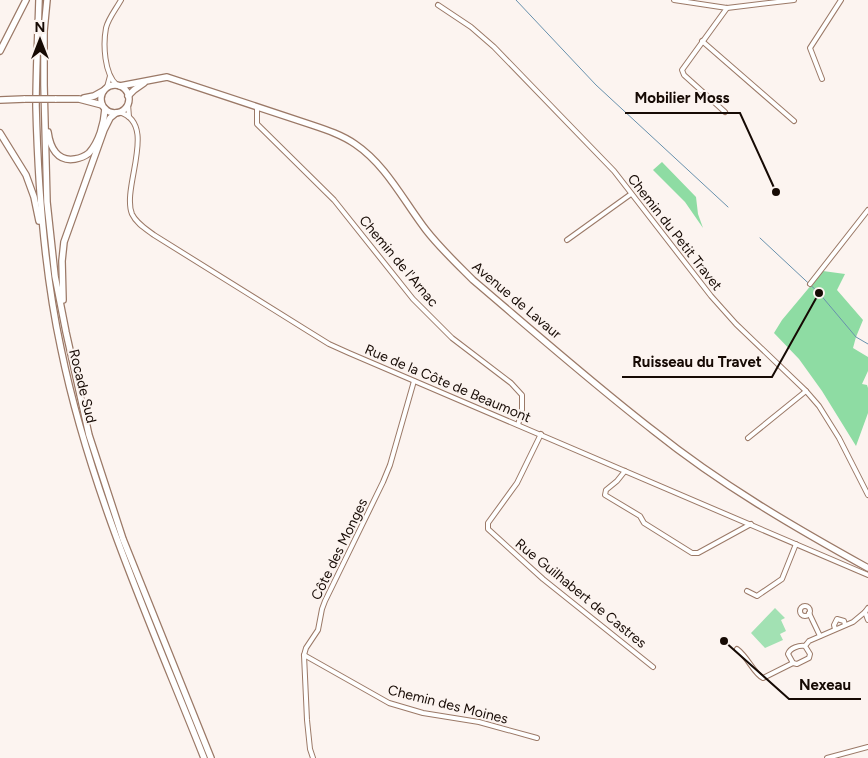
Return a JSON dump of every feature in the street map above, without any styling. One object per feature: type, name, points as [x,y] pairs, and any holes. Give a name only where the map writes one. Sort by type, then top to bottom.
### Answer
[{"type":"main road","points":[[0,51],[26,0]]},
{"type":"main road","name":"Rocade Sud","points":[[39,0],[36,105],[39,188],[50,286],[61,349],[94,477],[116,538],[204,758]]},
{"type":"main road","name":"Rocade Sud","points":[[47,0],[44,31],[47,202],[55,276],[88,435],[123,539],[211,758]]},
{"type":"main road","name":"Avenue de Lavaur","points":[[118,85],[167,77],[333,132],[354,143],[372,157],[388,176],[426,230],[473,280],[654,432],[729,485],[807,534],[868,568]]},
{"type":"main road","points":[[128,96],[150,80]]},
{"type":"main road","points":[[2,99],[79,99],[94,96],[105,89],[118,85],[126,90],[128,96],[128,104],[110,118],[104,130],[64,242],[62,286],[66,332]]},
{"type":"main road","points":[[44,111],[49,142],[54,151],[60,158],[69,160],[82,158],[94,147],[102,128],[104,107],[101,98],[105,89]]},
{"type":"main road","points":[[79,99],[117,112]]},
{"type":"main road","points":[[0,133],[21,166],[29,183],[45,248]]},
{"type":"street","points":[[118,85],[109,74],[104,53],[106,28],[121,0]]},
{"type":"street","points":[[674,0],[727,8],[794,0]]},
{"type":"street","points":[[822,79],[810,48],[841,0]]},
{"type":"street","name":"Chemin du Petit Travet","points":[[438,5],[470,27],[494,47],[614,171],[711,296],[736,324],[806,391],[819,406],[839,438],[868,496]]},
{"type":"street","points":[[725,112],[684,75],[682,70],[727,8]]},
{"type":"street","points":[[702,41],[794,121]]},
{"type":"street","points":[[105,89],[109,74]]},
{"type":"street","name":"Rue de la Côte de Beaumont","points":[[128,104],[129,117],[135,124],[138,138],[130,194],[130,208],[133,216],[140,224],[154,235],[329,344],[751,524],[868,576]]},
{"type":"street","name":"Chemin de l'Arnac","points":[[257,107],[257,124],[334,200],[413,299],[452,338],[511,383],[522,395],[522,410],[518,425]]},
{"type":"street","points":[[117,112],[129,117]]},
{"type":"street","points":[[567,240],[631,194]]},
{"type":"street","points":[[810,284],[868,210]]},
{"type":"street","name":"Côte des Monges","points":[[304,655],[306,648],[318,630],[325,601],[390,465],[414,381]]},
{"type":"street","points":[[748,438],[806,391]]},
{"type":"street","name":"Rue Guilhabert de Castres","points":[[541,434],[517,483],[488,523],[488,529],[543,579],[653,667]]},
{"type":"street","points":[[625,471],[606,490],[605,495],[640,516],[644,523],[692,553],[698,553],[751,524]]},
{"type":"street","points":[[747,591],[757,596],[782,579],[796,544]]},
{"type":"street","points":[[793,663],[789,657],[789,652],[853,622],[868,608]]},
{"type":"street","points":[[865,612],[868,620]]},
{"type":"street","points":[[809,613],[820,636]]},
{"type":"street","points":[[835,629],[834,625],[837,619],[841,619],[845,625]]},
{"type":"street","points":[[737,649],[746,655],[760,677],[766,677],[793,663],[798,664],[808,658],[810,654],[805,646]]},
{"type":"street","points":[[304,655],[307,720],[310,749],[313,758]]},
{"type":"street","name":"Chemin des Moines","points":[[304,655],[389,703],[423,713],[479,722],[537,738]]},
{"type":"street","points":[[827,758],[868,747]]},
{"type":"green space","points":[[662,162],[696,197],[698,214],[703,228],[685,202],[653,170]]},
{"type":"green space","points":[[823,271],[845,274],[837,290],[863,320],[853,348],[868,357],[868,371],[862,384],[867,385],[868,388],[868,413],[856,446],[822,391],[799,359],[774,333],[782,320]]},
{"type":"green space","points":[[775,608],[785,618],[781,620],[786,631],[780,634],[783,640],[765,648],[751,633]]},
{"type":"waterway","points":[[516,0],[596,85],[728,207]]},
{"type":"waterway","points":[[760,238],[819,293],[856,337],[868,344]]},
{"type":"place","name":"Mobilier Moss","points":[[776,192]]},
{"type":"place","name":"Ruisseau du Travet","points":[[819,293]]},
{"type":"place","name":"Nexeau","points":[[724,641]]}]
